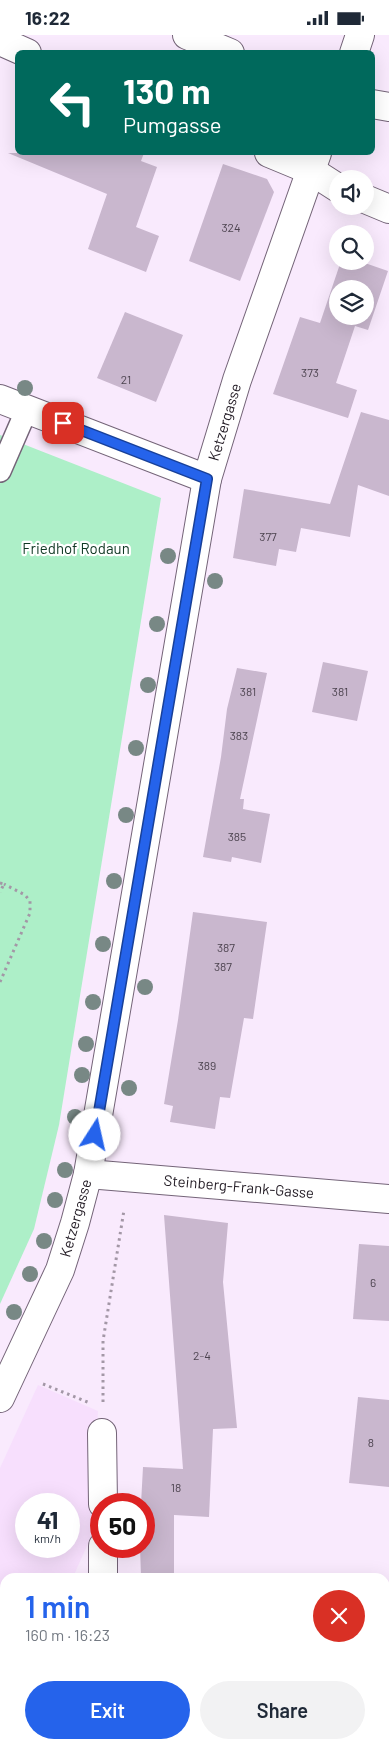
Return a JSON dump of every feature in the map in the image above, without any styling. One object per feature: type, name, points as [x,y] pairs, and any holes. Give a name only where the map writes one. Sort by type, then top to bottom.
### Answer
[{"type":"main road","points":[[187,35],[223,50]]},
{"type":"main road","points":[[355,50],[360,35]]},
{"type":"main road","points":[[0,41],[20,50]]},
{"type":"main road","points":[[375,105],[389,107]]},
{"type":"main road","points":[[280,155],[314,161],[329,178]]},
{"type":"main road","name":"Ketzergasse","points":[[0,1397],[60,1270],[88,1174],[207,479],[237,380],[314,161]]},
{"type":"main road","points":[[374,203],[389,209]]},
{"type":"main road","points":[[0,399],[207,479]]},
{"type":"main road","name":"Steinberg-Frank-Gasse","points":[[88,1174],[389,1199]]},
{"type":"main road","points":[[102,1420],[103,1493]]},
{"type":"main road","points":[[103,1558],[103,1573]]},
{"type":"lane","points":[[0,471],[27,409]]},
{"type":"path","points":[[0,892],[2,883],[25,895],[30,901],[30,913],[0,982]]},
{"type":"path","points":[[13,1371],[102,1420],[104,1341],[129,1177]]},
{"type":"shaded area","points":[[38,1385],[98,1411],[93,1493],[90,1493],[90,1539],[75,1573],[0,1573],[0,1468]]},
{"type":"green space","name":"Friedhof Rodaun","points":[[0,435],[161,498],[59,1125],[34,1229],[0,1304]]},
{"type":"building","points":[[8,153],[15,153],[15,155],[143,155],[141,161],[157,167],[136,227],[159,236],[146,272],[88,249],[107,194]]},
{"type":"building","points":[[223,164],[267,179],[274,192],[240,281],[189,261]]},
{"type":"building","points":[[374,266],[388,271],[374,312],[374,280],[335,280],[338,270],[374,270]]},
{"type":"building","points":[[329,296],[329,325],[370,325],[368,330],[355,326],[336,383],[357,390],[348,418],[273,394],[300,317],[320,323]]},
{"type":"building","points":[[125,312],[183,335],[156,402],[97,378]]},
{"type":"building","points":[[361,412],[389,420],[389,496],[358,485],[350,537],[301,528],[296,552],[279,549],[276,566],[233,558],[244,489],[330,504]]},
{"type":"building","points":[[323,662],[368,671],[357,721],[312,712]]},
{"type":"building","points":[[237,668],[267,673],[240,799],[244,799],[243,809],[270,814],[261,863],[232,857],[231,862],[203,857],[221,757],[227,709]]},
{"type":"building","points":[[193,912],[267,922],[253,1019],[244,1018],[230,1098],[220,1097],[215,1129],[170,1122],[173,1106],[164,1104]]},
{"type":"building","points":[[164,1215],[228,1223],[223,1282],[237,1428],[213,1429],[209,1517],[174,1515],[174,1573],[141,1573],[140,1558],[155,1558],[155,1493],[142,1493],[143,1467],[183,1469]]},
{"type":"building","points":[[359,1244],[389,1246],[389,1321],[353,1319]]},
{"type":"building","points":[[358,1397],[389,1400],[389,1487],[349,1483]]},
{"type":"route","points":[[63,423],[207,479],[95,1135]]}]
